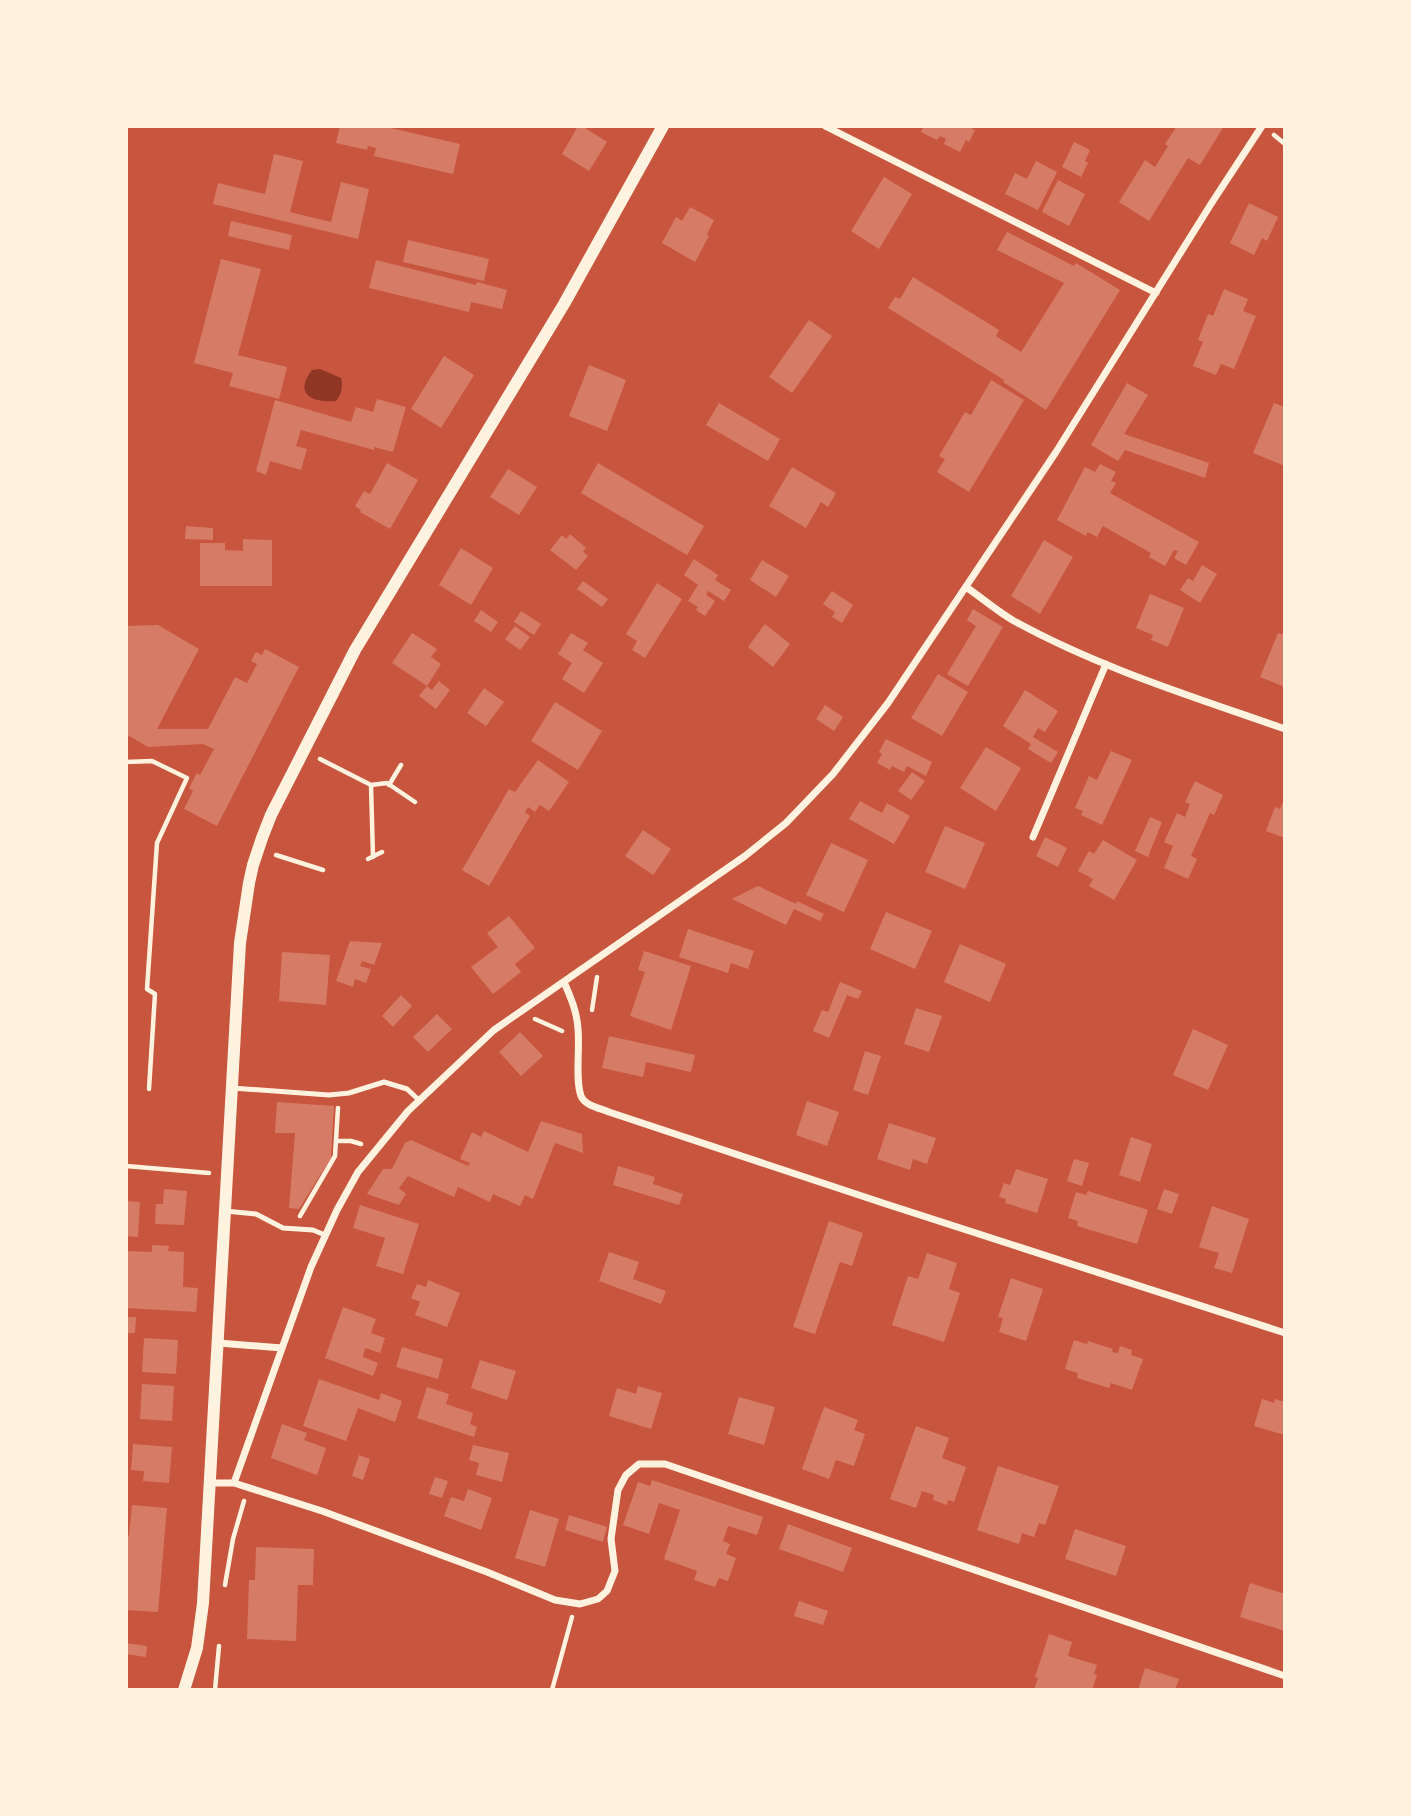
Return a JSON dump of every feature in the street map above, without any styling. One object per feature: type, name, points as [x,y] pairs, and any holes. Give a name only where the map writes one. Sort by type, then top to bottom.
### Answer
[{"type":"street","points":[[184,1690],[197,1648],[203,1603],[240,943],[253,865],[271,815],[355,650],[564,304],[663,126]]},
{"type":"street","points":[[825,126],[1156,293]]},
{"type":"street","points":[[234,1483],[311,1268],[358,1172],[391,1131],[494,1030],[727,869],[786,823],[833,774],[868,731],[1056,452],[1262,126]]},
{"type":"street","points":[[966,587],[1012,619],[1052,640],[1106,664],[1285,729]]},
{"type":"street","points":[[1033,837],[1106,664]]},
{"type":"street","points":[[564,982],[575,1007],[579,1030],[579,1087],[581,1096],[587,1103],[886,1204],[1285,1333]]},
{"type":"street","points":[[218,1343],[282,1348]]},
{"type":"street","points":[[210,1483],[234,1483],[322,1511],[555,1600],[580,1604],[598,1599],[607,1591],[615,1571],[611,1539],[618,1490],[626,1475],[639,1464],[665,1464],[1285,1676]]},
{"type":"lane","points":[[232,1088],[329,1096],[384,1082],[407,1089],[420,1101]]},
{"type":"lane","points":[[225,1211],[256,1214],[282,1228],[313,1230],[325,1235]]},
{"type":"path","points":[[324,752],[320,760],[371,785],[387,783],[415,802]]},
{"type":"path","points":[[126,762],[152,761],[187,778],[157,843],[146,989],[155,994],[149,1089]]},
{"type":"path","points":[[389,785],[401,765]]},
{"type":"path","points":[[371,785],[371,858],[382,852]]},
{"type":"path","points":[[273,865],[276,855],[323,870]]},
{"type":"path","points":[[293,1229],[335,1156],[339,1094]]},
{"type":"path","points":[[126,1166],[227,1174]]},
{"type":"path","points":[[552,1690],[571,1622],[572,1603]]},
{"type":"shaded area","points":[[320,369],[341,378],[342,390],[336,401],[313,399],[305,391],[304,386],[312,370]]},
{"type":"building","points":[[340,126],[382,126],[460,144],[453,174],[374,156],[376,148],[368,146],[367,150],[336,143]]},
{"type":"building","points":[[578,126],[607,142],[589,171],[562,154]]},
{"type":"building","points":[[924,126],[973,126],[972,129],[975,130],[960,152],[944,144],[946,139],[940,136],[937,140],[921,132]]},
{"type":"building","points":[[1177,126],[1224,126],[1200,165],[1188,158],[1149,221],[1119,202],[1145,160],[1155,167]]},
{"type":"building","points":[[1074,142],[1090,150],[1085,161],[1088,163],[1081,177],[1062,167]]},
{"type":"building","points":[[274,154],[303,161],[290,212],[331,222],[341,182],[369,189],[358,239],[213,204],[218,183],[265,194]]},
{"type":"building","points":[[1036,161],[1057,172],[1038,210],[1005,194],[1015,173],[1027,179]]},
{"type":"building","points":[[884,177],[912,194],[879,249],[851,231]]},
{"type":"building","points":[[1058,180],[1085,194],[1069,226],[1042,212]]},
{"type":"building","points":[[1249,203],[1278,217],[1267,241],[1262,238],[1254,255],[1230,243]]},
{"type":"building","points":[[690,207],[714,220],[695,262],[662,243],[676,217],[682,221]]},
{"type":"building","points":[[231,221],[292,235],[289,250],[228,236]]},
{"type":"building","points":[[1007,232],[1074,266],[1076,263],[1120,290],[1046,410],[1003,382],[1004,380],[888,308],[895,297],[900,299],[913,277],[999,330],[996,336],[1021,352],[1064,283],[997,250]]},
{"type":"building","points":[[408,240],[489,259],[484,281],[403,262]]},
{"type":"building","points":[[221,259],[261,269],[238,355],[287,367],[279,399],[229,386],[233,373],[194,363]]},
{"type":"building","points":[[376,260],[507,290],[502,309],[471,302],[469,312],[369,288]]},
{"type":"building","points":[[1224,289],[1248,299],[1243,311],[1256,316],[1234,369],[1221,364],[1216,375],[1193,366],[1203,342],[1198,340],[1208,314],[1213,316]]},
{"type":"building","points":[[809,320],[832,336],[792,393],[769,377]]},
{"type":"building","points":[[444,356],[474,375],[441,428],[411,409]]},
{"type":"building","points":[[589,365],[626,380],[607,431],[569,416]]},
{"type":"building","points":[[991,380],[1024,400],[969,492],[937,472],[945,459],[939,456],[965,412],[971,415]]},
{"type":"building","points":[[1127,383],[1148,395],[1124,434],[1209,463],[1205,478],[1125,450],[1118,461],[1091,445]]},
{"type":"building","points":[[377,399],[406,407],[393,452],[374,447],[374,450],[301,430],[296,446],[307,449],[301,470],[270,461],[266,475],[256,471],[275,400],[351,422],[356,407],[373,412]]},
{"type":"building","points":[[719,403],[780,439],[768,461],[706,425]]},
{"type":"building","points":[[1274,403],[1285,407],[1285,466],[1253,453]]},
{"type":"building","points":[[387,463],[418,480],[390,529],[360,512],[355,506],[364,491],[370,494]]},
{"type":"building","points":[[598,463],[704,526],[687,555],[581,493]]},
{"type":"building","points":[[1100,464],[1116,472],[1111,481],[1116,483],[1110,493],[1199,542],[1186,565],[1174,558],[1178,551],[1174,550],[1165,566],[1149,557],[1151,553],[1103,526],[1097,537],[1088,532],[1086,536],[1057,520],[1085,467],[1095,472]]},
{"type":"building","points":[[792,467],[836,493],[828,507],[821,502],[806,528],[769,506]]},
{"type":"building","points":[[508,469],[537,487],[519,515],[490,497]]},
{"type":"building","points":[[186,526],[213,528],[213,540],[185,539]]},
{"type":"building","points":[[570,534],[586,548],[583,552],[588,556],[576,570],[550,550],[562,535],[566,539]]},
{"type":"building","points":[[243,539],[272,540],[272,586],[200,586],[200,543],[225,543],[225,550],[243,551]]},
{"type":"building","points":[[1044,540],[1073,557],[1040,614],[1011,596]]},
{"type":"building","points":[[461,548],[493,568],[471,605],[439,585]]},
{"type":"building","points":[[694,559],[718,575],[715,580],[731,590],[724,601],[708,591],[706,595],[715,601],[705,616],[696,610],[698,607],[688,601],[698,585],[684,575]]},
{"type":"building","points":[[762,560],[789,576],[776,597],[750,580]]},
{"type":"building","points":[[1202,565],[1217,574],[1200,603],[1180,590],[1188,578],[1193,581]]},
{"type":"building","points":[[583,581],[608,599],[602,607],[577,589]]},
{"type":"building","points":[[657,583],[682,599],[645,658],[632,650],[637,641],[626,634]]},
{"type":"building","points":[[832,591],[853,605],[842,623],[832,617],[835,612],[823,604]]},
{"type":"building","points":[[1150,594],[1184,608],[1168,647],[1151,640],[1153,635],[1136,628]]},
{"type":"building","points":[[973,609],[1003,627],[968,686],[947,674],[976,626],[967,620]]},
{"type":"building","points":[[481,610],[498,622],[491,632],[474,621]]},
{"type":"building","points":[[521,611],[541,624],[534,635],[514,622]]},
{"type":"building","points":[[765,624],[790,644],[773,667],[748,647]]},
{"type":"building","points":[[158,625],[199,649],[157,729],[208,729],[235,677],[247,683],[257,664],[251,661],[256,652],[262,655],[265,649],[299,667],[217,826],[184,809],[193,791],[189,788],[197,773],[200,775],[214,749],[203,744],[148,747],[126,734],[126,626]]},
{"type":"building","points":[[515,626],[530,637],[520,650],[505,639]]},
{"type":"building","points":[[412,633],[437,649],[431,657],[441,664],[427,686],[392,663]]},
{"type":"building","points":[[571,633],[588,643],[583,650],[603,663],[584,693],[562,679],[572,663],[558,654]]},
{"type":"building","points":[[1278,633],[1285,635],[1285,687],[1260,677]]},
{"type":"building","points":[[938,674],[968,692],[942,736],[911,718]]},
{"type":"building","points":[[439,681],[450,690],[436,709],[419,696],[427,686],[432,690]]},
{"type":"building","points":[[484,688],[504,702],[486,726],[467,713]]},
{"type":"building","points":[[1025,690],[1058,711],[1045,732],[1038,728],[1033,737],[1058,752],[1051,763],[1028,749],[1031,744],[1003,726]]},
{"type":"building","points":[[555,702],[602,731],[578,770],[531,741]]},
{"type":"building","points":[[825,705],[843,717],[834,731],[816,719]]},
{"type":"building","points":[[886,739],[932,762],[926,776],[907,766],[904,772],[892,766],[890,770],[877,763]]},
{"type":"building","points":[[986,747],[1021,768],[996,811],[960,788]]},
{"type":"building","points":[[1111,751],[1132,760],[1102,825],[1081,815],[1083,811],[1075,808],[1089,776],[1097,780]]},
{"type":"building","points":[[538,760],[569,782],[549,811],[540,805],[535,812],[528,807],[525,812],[530,816],[489,886],[462,870],[509,789],[515,792]]},
{"type":"building","points":[[912,772],[925,781],[911,800],[898,791]]},
{"type":"building","points":[[1195,781],[1223,795],[1214,815],[1210,813],[1191,856],[1197,859],[1188,879],[1164,868],[1173,846],[1164,842],[1177,813],[1185,817],[1190,804],[1185,802]]},
{"type":"building","points":[[1285,797],[1285,838],[1266,831],[1275,807],[1280,809]]},
{"type":"building","points":[[860,801],[882,813],[887,803],[910,816],[894,844],[849,819]]},
{"type":"building","points":[[1150,817],[1162,822],[1148,857],[1135,851]]},
{"type":"building","points":[[945,826],[985,843],[965,889],[925,872]]},
{"type":"building","points":[[643,830],[671,849],[653,875],[625,856]]},
{"type":"building","points":[[1045,837],[1067,848],[1058,867],[1036,856]]},
{"type":"building","points":[[1103,840],[1137,860],[1114,900],[1089,886],[1093,879],[1078,871],[1089,851],[1094,854]]},
{"type":"building","points":[[831,843],[868,860],[844,912],[806,895]]},
{"type":"building","points":[[758,886],[824,914],[820,921],[794,909],[786,925],[732,899]]},
{"type":"building","points":[[886,912],[932,931],[915,969],[870,949]]},
{"type":"building","points":[[509,916],[535,948],[515,964],[521,972],[493,994],[471,967],[498,947],[487,933]]},
{"type":"building","points":[[688,929],[754,951],[748,969],[731,963],[728,973],[679,957]]},
{"type":"building","points":[[350,941],[382,943],[374,965],[362,961],[360,966],[371,969],[366,983],[355,979],[353,987],[336,981]]},
{"type":"building","points":[[960,944],[1006,964],[990,1002],[944,982]]},
{"type":"building","points":[[644,951],[691,966],[671,1030],[630,1016],[645,972],[638,970]]},
{"type":"building","points":[[282,952],[330,955],[326,1005],[279,1001]]},
{"type":"building","points":[[840,982],[862,991],[858,999],[847,995],[829,1038],[813,1031],[822,1010],[828,1012]]},
{"type":"building","points":[[401,995],[412,1006],[393,1027],[382,1016]]},
{"type":"building","points":[[916,1008],[942,1016],[929,1052],[904,1044]]},
{"type":"building","points":[[437,1014],[452,1029],[428,1052],[413,1037]]},
{"type":"building","points":[[1193,1029],[1228,1045],[1208,1090],[1173,1075]]},
{"type":"building","points":[[520,1032],[543,1056],[521,1076],[499,1052]]},
{"type":"building","points":[[609,1036],[695,1055],[691,1072],[646,1062],[643,1077],[602,1068]]},
{"type":"building","points":[[865,1051],[881,1056],[868,1095],[853,1090]]},
{"type":"building","points":[[807,1101],[839,1112],[827,1146],[796,1135]]},
{"type":"building","points":[[277,1102],[334,1106],[331,1158],[299,1209],[289,1208],[295,1133],[275,1133]]},
{"type":"building","points":[[541,1121],[582,1134],[583,1153],[555,1143],[533,1199],[525,1195],[520,1206],[493,1194],[490,1202],[458,1187],[454,1197],[408,1176],[399,1188],[406,1194],[399,1205],[367,1194],[383,1169],[392,1169],[405,1143],[411,1140],[468,1166],[470,1163],[460,1159],[472,1132],[481,1137],[484,1131],[528,1152]]},
{"type":"building","points":[[889,1123],[936,1138],[927,1164],[913,1159],[910,1170],[877,1159]]},
{"type":"building","points":[[1131,1137],[1152,1144],[1140,1182],[1119,1175]]},
{"type":"building","points":[[1074,1159],[1089,1163],[1082,1186],[1067,1181]]},
{"type":"building","points":[[618,1166],[655,1177],[653,1184],[683,1194],[679,1205],[613,1185]]},
{"type":"building","points":[[1016,1169],[1048,1179],[1037,1213],[1005,1203],[1006,1199],[999,1197],[1004,1183],[1010,1185]]},
{"type":"building","points":[[164,1189],[187,1191],[184,1225],[155,1224],[156,1204],[163,1204]]},
{"type":"building","points":[[1164,1189],[1179,1194],[1172,1214],[1157,1209]]},
{"type":"building","points":[[1088,1191],[1148,1210],[1137,1244],[1077,1226],[1078,1221],[1068,1218],[1076,1192],[1086,1195]]},
{"type":"building","points":[[126,1201],[140,1202],[138,1237],[126,1236]]},
{"type":"building","points":[[360,1205],[419,1224],[403,1274],[376,1266],[385,1238],[353,1228]]},
{"type":"building","points":[[1212,1206],[1249,1219],[1232,1273],[1214,1268],[1219,1253],[1199,1247]]},
{"type":"building","points":[[829,1221],[863,1233],[852,1266],[840,1262],[815,1334],[793,1327]]},
{"type":"building","points":[[152,1245],[169,1246],[168,1251],[184,1252],[183,1287],[198,1288],[196,1312],[126,1308],[126,1251],[152,1252]]},
{"type":"building","points":[[609,1252],[639,1262],[633,1279],[666,1291],[661,1304],[599,1281]]},
{"type":"building","points":[[927,1253],[957,1263],[949,1289],[960,1293],[944,1342],[892,1325],[908,1276],[918,1279]]},
{"type":"building","points":[[1011,1278],[1043,1289],[1026,1341],[999,1332],[1003,1318],[998,1317]]},
{"type":"building","points":[[428,1280],[460,1293],[447,1327],[415,1315],[420,1302],[411,1298],[417,1284],[426,1287]]},
{"type":"building","points":[[343,1307],[376,1319],[371,1333],[385,1338],[380,1353],[365,1348],[363,1357],[378,1363],[373,1376],[325,1358]]},
{"type":"building","points":[[126,1317],[136,1317],[135,1333],[126,1333]]},
{"type":"building","points":[[144,1338],[178,1340],[176,1374],[142,1372]]},
{"type":"building","points":[[1074,1340],[1087,1344],[1088,1341],[1118,1353],[1120,1346],[1132,1350],[1131,1355],[1143,1359],[1132,1390],[1111,1383],[1109,1388],[1077,1378],[1078,1373],[1065,1369]]},
{"type":"building","points":[[402,1347],[443,1359],[438,1379],[396,1367]]},
{"type":"building","points":[[480,1360],[516,1371],[507,1400],[471,1388]]},
{"type":"building","points":[[319,1379],[379,1400],[381,1393],[402,1401],[395,1422],[358,1408],[346,1441],[303,1426]]},
{"type":"building","points":[[142,1384],[174,1386],[172,1421],[140,1419]]},
{"type":"building","points":[[638,1386],[662,1393],[651,1429],[609,1416],[617,1388],[636,1394]]},
{"type":"building","points":[[427,1387],[449,1394],[446,1404],[473,1413],[470,1424],[477,1427],[474,1437],[417,1418]]},
{"type":"building","points":[[739,1397],[775,1407],[764,1445],[728,1434]]},
{"type":"building","points":[[1262,1399],[1274,1403],[1275,1399],[1285,1402],[1285,1435],[1254,1426]]},
{"type":"building","points":[[824,1407],[858,1420],[854,1430],[865,1434],[854,1466],[836,1460],[829,1479],[802,1469]]},
{"type":"building","points":[[282,1424],[307,1433],[304,1440],[326,1448],[317,1475],[271,1458]]},
{"type":"building","points":[[916,1426],[949,1438],[942,1458],[966,1467],[954,1502],[948,1500],[947,1505],[933,1500],[934,1495],[922,1491],[916,1508],[890,1499]]},
{"type":"building","points":[[133,1444],[172,1447],[169,1483],[143,1481],[144,1471],[131,1470]]},
{"type":"building","points":[[473,1445],[509,1453],[502,1482],[476,1475],[479,1463],[469,1460]]},
{"type":"building","points":[[359,1455],[370,1459],[363,1480],[352,1476]]},
{"type":"building","points":[[998,1466],[1059,1486],[1045,1525],[1039,1523],[1034,1537],[1022,1533],[1019,1544],[977,1530]]},
{"type":"building","points":[[435,1477],[448,1481],[442,1498],[429,1494]]},
{"type":"building","points":[[652,1480],[763,1517],[757,1535],[728,1526],[723,1541],[730,1544],[726,1554],[736,1558],[728,1581],[719,1578],[715,1587],[694,1580],[697,1571],[664,1559],[680,1510],[659,1503],[649,1534],[623,1525],[638,1482],[650,1486]]},
{"type":"building","points":[[468,1489],[492,1498],[481,1530],[444,1516],[451,1497],[464,1501]]},
{"type":"building","points":[[132,1505],[167,1508],[158,1612],[126,1610],[126,1536],[129,1536]]},
{"type":"building","points":[[530,1510],[559,1519],[545,1567],[515,1558]]},
{"type":"building","points":[[569,1515],[607,1527],[603,1542],[565,1530]]},
{"type":"building","points":[[788,1524],[852,1548],[843,1572],[779,1549]]},
{"type":"building","points":[[1075,1529],[1126,1546],[1116,1576],[1065,1559]]},
{"type":"building","points":[[256,1547],[314,1549],[313,1585],[298,1585],[296,1641],[247,1639],[249,1580],[255,1580]]},
{"type":"building","points":[[1250,1583],[1285,1594],[1285,1631],[1240,1617]]},
{"type":"building","points":[[799,1601],[828,1611],[823,1625],[794,1616]]},
{"type":"building","points":[[1049,1634],[1072,1642],[1068,1656],[1097,1665],[1092,1690],[1034,1690],[1038,1678],[1035,1677]]},
{"type":"building","points":[[126,1643],[147,1646],[146,1657],[126,1654]]},
{"type":"building","points":[[1145,1668],[1179,1679],[1175,1690],[1138,1690]]}]
